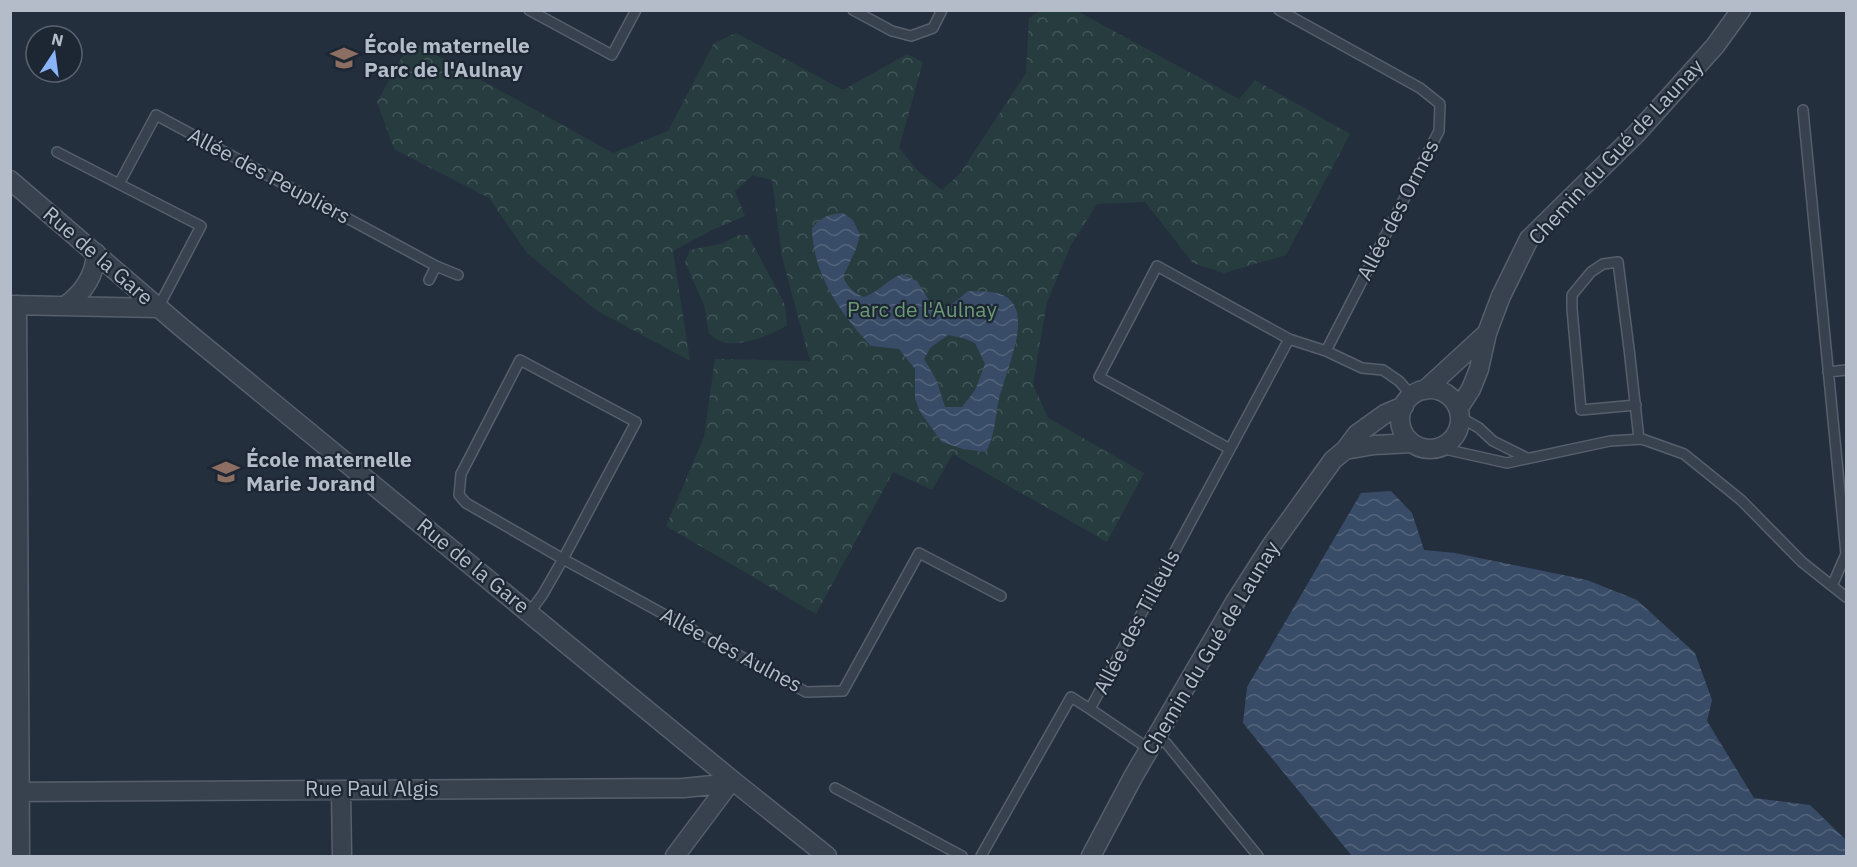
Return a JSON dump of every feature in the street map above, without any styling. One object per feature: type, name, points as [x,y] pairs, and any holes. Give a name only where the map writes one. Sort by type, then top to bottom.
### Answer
[{"type":"street","name":"Chemin du Gué de Launay","points":[[1459,413],[1479,369],[1487,333],[1501,296],[1529,239],[1637,133],[1714,46],[1741,10]]},
{"type":"street","name":"Rue de la Gare","points":[[10,180],[158,308],[827,856]]},
{"type":"street","points":[[65,306],[85,287],[96,264],[96,253]]},
{"type":"street","points":[[20,856],[15,792],[14,305],[158,308]]},
{"type":"street","name":"Chemin du Gué de Launay","points":[[1091,856],[1153,742],[1235,602],[1271,546],[1333,460],[1358,434],[1413,397],[1487,333]]},
{"type":"street","points":[[1441,392],[1449,396],[1459,413],[1460,425],[1453,439],[1440,448],[1430,449],[1412,443],[1405,436],[1401,426],[1400,419],[1413,397],[1441,392]]},
{"type":"street","points":[[1345,450],[1412,443]]},
{"type":"street","points":[[675,856],[732,780]]},
{"type":"street","name":"Rue Paul Algis","points":[[15,792],[684,788],[713,785],[732,780]]},
{"type":"street","points":[[341,790],[342,856]]},
{"type":"lane","points":[[529,10],[612,55],[636,10]]},
{"type":"lane","points":[[853,10],[892,32],[911,36],[933,28],[942,10]]},
{"type":"lane","name":"Allée des Ormes","points":[[1280,10],[1420,88],[1440,104],[1439,131],[1326,351]]},
{"type":"lane","points":[[1803,110],[1846,554],[1832,586]]},
{"type":"lane","name":"Allée des Peupliers","points":[[119,184],[156,115],[436,266]]},
{"type":"lane","points":[[57,152],[201,226],[158,308]]},
{"type":"lane","points":[[1636,405],[1581,411],[1572,295],[1591,272],[1603,264],[1618,262],[1636,405],[1640,439]]},
{"type":"lane","points":[[429,280],[436,266],[458,275]]},
{"type":"lane","points":[[1230,449],[1099,377],[1157,266],[1289,339],[1326,351],[1362,368],[1383,370],[1399,381],[1413,397]]},
{"type":"lane","name":"Allée des Tilleuls","points":[[981,856],[1071,697],[1090,709],[1289,339]]},
{"type":"lane","name":"Allée des Aulnes","points":[[530,612],[563,559],[636,422],[520,360],[461,474],[459,495],[466,503],[563,559],[806,692],[843,691],[919,553],[1000,596]]},
{"type":"lane","points":[[1828,372],[1846,370]]},
{"type":"lane","points":[[1459,413],[1493,441],[1527,458]]},
{"type":"lane","points":[[1440,448],[1507,463],[1610,441],[1642,439],[1684,454],[1742,500],[1802,562],[1846,597]]},
{"type":"lane","points":[[1090,709],[1153,742],[1167,744],[1258,856]]},
{"type":"lane","points":[[835,788],[962,856]]},
{"type":"green space","name":"Parc de l'Aulnay","points":[[1075,10],[1239,99],[1255,80],[1350,134],[1286,255],[1224,273],[1193,263],[1145,202],[1097,204],[1071,245],[1047,302],[1033,384],[1048,418],[1144,473],[1107,542],[953,454],[932,490],[893,472],[816,614],[666,526],[704,437],[715,359],[810,361],[782,257],[772,180],[753,175],[735,191],[745,216],[712,230],[673,251],[690,361],[596,310],[527,253],[489,198],[394,149],[377,102],[411,41],[613,153],[668,131],[714,43],[736,33],[843,90],[907,54],[923,62],[899,148],[919,172],[942,190],[959,175],[1026,73],[1029,18],[1040,11]]},
{"type":"green space","points":[[739,235],[748,235],[785,305],[787,325],[758,338],[726,343],[709,334],[704,305],[685,262],[690,250],[720,244]]},
{"type":"water","points":[[843,213],[853,220],[860,235],[843,277],[851,289],[860,295],[864,297],[869,295],[902,274],[917,281],[930,302],[941,308],[951,305],[968,291],[1004,295],[1013,303],[1018,320],[1018,331],[986,452],[963,449],[942,442],[920,412],[915,398],[915,369],[899,349],[871,346],[839,307],[830,292],[817,262],[812,228],[829,215]],"holes":[[[948,335],[975,343],[985,364],[975,390],[962,407],[945,407],[936,379],[924,359],[930,348]]]},
{"type":"water","points":[[1391,491],[1412,513],[1424,550],[1455,553],[1587,580],[1637,600],[1695,653],[1712,700],[1707,721],[1754,798],[1810,805],[1846,840],[1846,856],[1352,856],[1243,723],[1247,687],[1361,493]]},
{"type":"place","name":"École maternelle Parc de l'Aulnay","points":[[344,58]]},
{"type":"place","name":"École maternelle Marie Jorand","points":[[226,472]]}]
